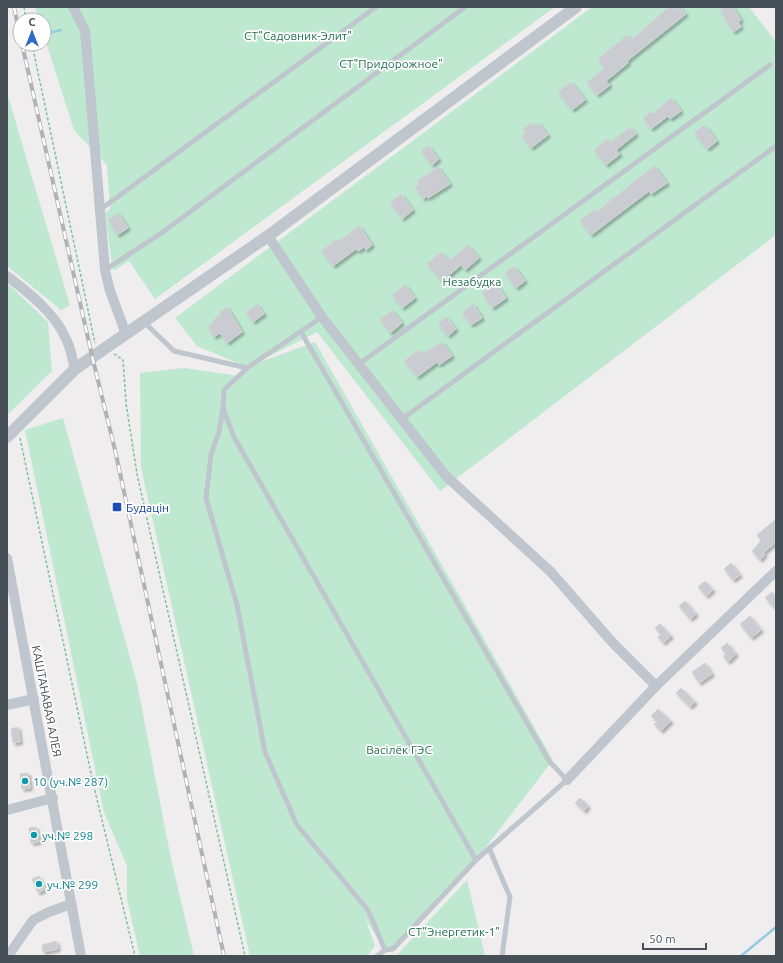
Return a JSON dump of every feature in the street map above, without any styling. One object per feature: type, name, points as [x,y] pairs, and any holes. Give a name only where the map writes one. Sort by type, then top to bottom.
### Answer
[{"type":"street","points":[[73,7],[85,30],[105,270],[110,291],[126,334]]},
{"type":"street","points":[[7,437],[75,369],[268,236],[576,7]]},
{"type":"street","points":[[268,236],[322,317],[446,476],[551,572],[612,642],[656,686]]},
{"type":"street","points":[[7,276],[50,313],[66,339],[75,369]]},
{"type":"street","name":"КАШТАНАВАЯ АЛЕЯ","points":[[7,558],[53,798],[81,956]]},
{"type":"street","points":[[567,780],[656,686],[776,571]]},
{"type":"street","points":[[7,705],[34,700]]},
{"type":"street","points":[[7,810],[53,798]]},
{"type":"street","points":[[8,956],[33,920],[48,912],[71,904]]},
{"type":"lane","points":[[101,209],[376,7]]},
{"type":"lane","points":[[105,270],[163,232],[464,7]]},
{"type":"lane","points":[[359,364],[770,65]]},
{"type":"lane","points":[[402,419],[776,146]]},
{"type":"lane","points":[[322,317],[247,368],[224,390],[223,408],[211,455],[206,498],[237,605],[265,752],[297,826],[368,910],[385,950]]},
{"type":"lane","points":[[144,322],[174,351],[247,368]]},
{"type":"lane","points":[[302,332],[549,761],[567,780],[476,860],[393,949],[385,950],[377,956]]},
{"type":"lane","points":[[223,408],[234,437],[476,860]]},
{"type":"lane","points":[[489,848],[510,897],[502,956]]},
{"type":"path","points":[[34,52],[93,338],[95,344],[106,348],[123,360],[126,403],[137,474],[245,956]]},
{"type":"path","points":[[18,426],[93,782],[135,956]]},
{"type":"green space","points":[[35,7],[555,7],[155,299],[129,261],[113,271],[105,213],[110,209],[107,165],[74,130],[49,52],[52,52],[52,12],[37,12]]},
{"type":"green space","points":[[592,7],[749,7],[776,42],[776,235],[440,491],[317,332],[252,365],[315,342],[553,760],[476,860],[393,949],[385,950],[365,918],[375,946],[367,956],[250,956],[141,468],[140,373],[184,368],[239,376],[247,367],[197,346],[175,318]]},
{"type":"green space","points":[[7,93],[70,305],[61,310],[7,266]]},
{"type":"green space","points":[[7,283],[48,322],[52,371],[7,415]]},
{"type":"green space","points":[[63,418],[137,683],[171,859],[194,956],[140,956],[127,899],[127,866],[104,812],[25,430]]},
{"type":"green space","name":"СТ\"Энергетик-1\"","points":[[467,880],[485,956],[396,956]]},
{"type":"building","points":[[669,7],[672,7],[675,10],[680,7],[686,14],[627,61],[628,63],[606,81],[610,85],[597,95],[587,82],[605,68],[598,59],[627,35],[631,40]]},
{"type":"building","points":[[725,7],[733,7],[741,20],[738,22],[741,27],[733,32],[720,10]]},
{"type":"building","points":[[571,82],[585,100],[572,110],[558,92]]},
{"type":"building","points":[[671,98],[681,111],[670,119],[668,116],[651,129],[643,118],[651,112],[652,114]]},
{"type":"building","points":[[531,123],[535,126],[538,123],[548,135],[531,148],[522,136],[526,133],[523,129]]},
{"type":"building","points":[[704,125],[717,141],[707,149],[694,133]]},
{"type":"building","points":[[630,127],[636,134],[616,150],[620,154],[606,165],[594,150],[607,139],[610,143]]},
{"type":"building","points":[[428,146],[439,159],[432,165],[421,151]]},
{"type":"building","points":[[654,166],[667,183],[651,194],[649,191],[591,235],[580,221],[594,210],[596,212]]},
{"type":"building","points":[[438,167],[450,184],[428,198],[427,196],[423,199],[415,187],[419,185],[417,181]]},
{"type":"building","points":[[401,194],[413,210],[402,219],[390,202]]},
{"type":"building","points":[[118,213],[128,228],[117,235],[108,220]]},
{"type":"building","points":[[359,226],[372,245],[366,250],[364,247],[358,251],[356,249],[333,266],[321,251],[337,239],[338,242]]},
{"type":"building","points":[[468,245],[479,258],[465,270],[461,265],[442,281],[427,264],[441,252],[449,261]]},
{"type":"building","points":[[514,266],[525,281],[516,288],[505,273]]},
{"type":"building","points":[[495,283],[506,298],[492,308],[482,293]]},
{"type":"building","points":[[405,285],[415,298],[402,308],[392,295]]},
{"type":"building","points":[[257,304],[264,314],[253,322],[246,312]]},
{"type":"building","points":[[473,304],[482,318],[471,325],[462,312]]},
{"type":"building","points":[[227,307],[242,332],[227,343],[220,333],[214,337],[208,327],[213,323],[212,321],[221,314],[220,312]]},
{"type":"building","points":[[392,310],[402,323],[390,333],[380,319]]},
{"type":"building","points":[[446,317],[456,329],[448,336],[438,324]]},
{"type":"building","points":[[442,342],[452,356],[439,365],[437,362],[417,377],[404,361],[418,350],[422,355]]},
{"type":"building","points":[[776,519],[776,542],[763,553],[765,554],[760,560],[752,551],[761,541],[757,535]]},
{"type":"building","points":[[731,563],[740,575],[733,580],[724,569]]},
{"type":"building","points":[[705,581],[713,590],[706,596],[698,587]]},
{"type":"building","points":[[772,592],[776,597],[776,610],[765,598]]},
{"type":"building","points":[[685,601],[696,614],[690,619],[679,606]]},
{"type":"building","points":[[750,616],[761,630],[751,638],[740,624]]},
{"type":"building","points":[[660,624],[671,636],[663,643],[658,637],[661,634],[655,628]]},
{"type":"building","points":[[727,643],[736,654],[728,662],[723,656],[726,654],[721,648]]},
{"type":"building","points":[[705,663],[712,674],[699,683],[692,672]]},
{"type":"building","points":[[681,688],[695,702],[690,707],[676,693]]},
{"type":"building","points":[[658,709],[671,721],[661,731],[654,724],[657,722],[651,716]]},
{"type":"building","points":[[18,727],[20,742],[13,743],[11,729]]},
{"type":"building","name":"10 (уч.№ 287)","points":[[28,773],[30,788],[22,789],[20,774]]},
{"type":"building","points":[[580,798],[588,806],[584,811],[575,803]]},
{"type":"building","name":"уч.№ 298","points":[[36,827],[39,842],[31,843],[29,828]]},
{"type":"building","name":"уч.№ 299","points":[[39,876],[45,889],[38,893],[32,879]]},
{"type":"building","points":[[56,941],[58,949],[43,952],[42,945]]},
{"type":"waterway","points":[[52,32],[61,30]]},
{"type":"waterway","points":[[741,956],[776,927]]},
{"type":"railway","points":[[14,7],[15,12]]},
{"type":"railway","points":[[24,52],[92,356],[115,450],[224,956]]},
{"type":"place","name":"Будацін","points":[[117,507]]},
{"type":"place","name":"10 (уч.№ 287)","points":[[25,781]]},
{"type":"place","name":"уч.№ 298","points":[[34,835]]},
{"type":"place","name":"уч.№ 299","points":[[39,884]]},
{"type":"park label","name":"СТ\"Садовник-Элит\"","points":[[298,35]]},
{"type":"park label","name":"СТ\"Придорожное\"","points":[[391,63]]},
{"type":"park label","name":"Незабудка","points":[[472,281]]},
{"type":"park label","name":"Васілёк ГЭС","points":[[399,749]]}]
